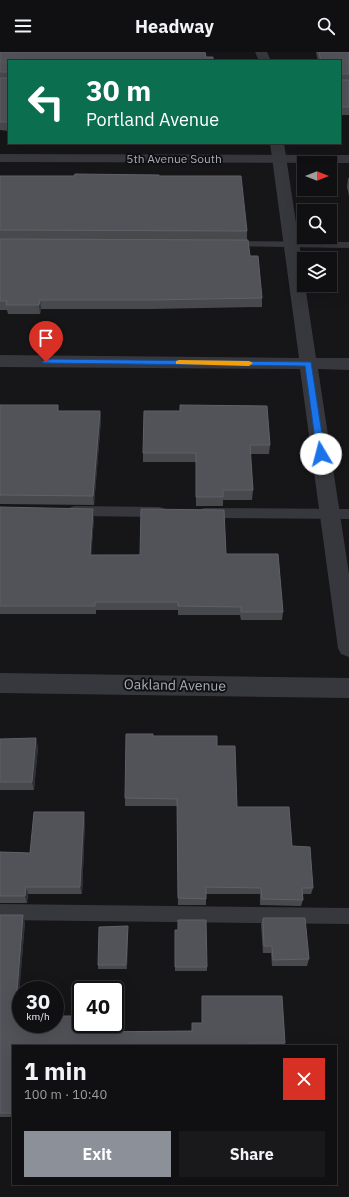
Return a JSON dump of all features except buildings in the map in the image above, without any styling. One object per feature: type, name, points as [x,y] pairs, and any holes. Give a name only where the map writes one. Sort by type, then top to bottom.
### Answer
[{"type":"street","points":[[277,144],[308,364],[339,514],[349,648]]},
{"type":"street","name":"5th Avenue South","points":[[0,158],[349,159]]},
{"type":"street","points":[[0,361],[349,364]]},
{"type":"street","name":"Oakland Avenue","points":[[0,683],[349,688]]},
{"type":"lane","points":[[223,244],[349,245]]},
{"type":"lane","points":[[63,511],[173,512]]},
{"type":"lane","points":[[189,513],[339,514]]},
{"type":"lane","points":[[0,912],[349,916]]},
{"type":"slow traffic","points":[[179,363],[249,363]]},
{"type":"route","points":[[46,362],[308,364],[321,454]]}]
